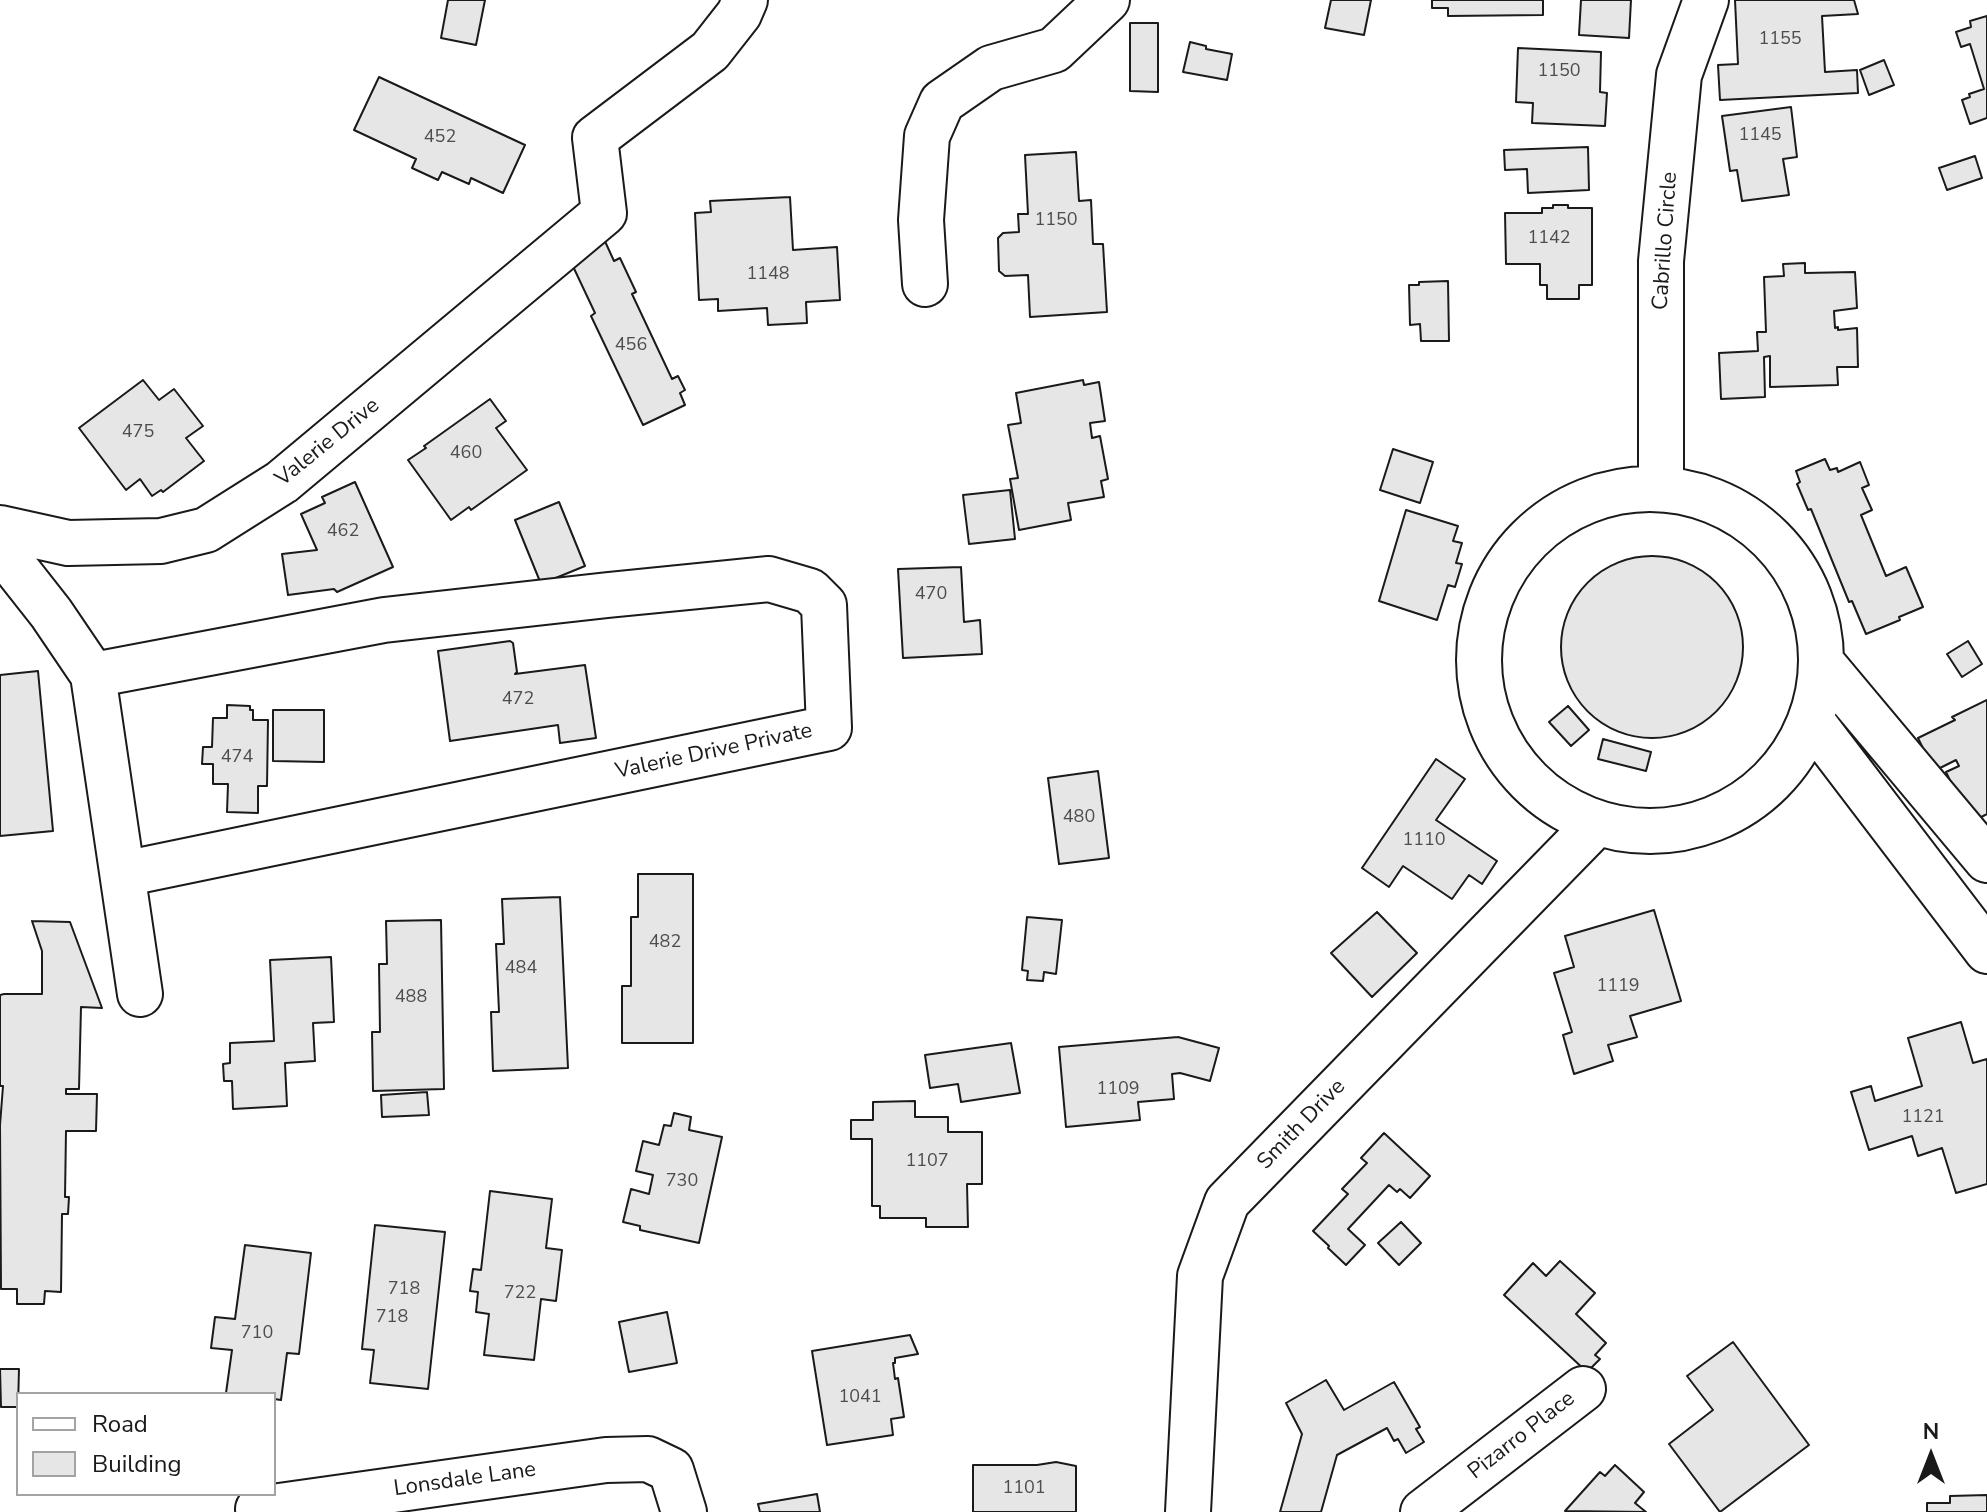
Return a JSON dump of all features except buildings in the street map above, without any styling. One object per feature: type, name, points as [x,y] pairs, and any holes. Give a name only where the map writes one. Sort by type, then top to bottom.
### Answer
[{"type":"street","name":"Valerie Drive","points":[[0,528],[68,543],[161,541],[206,530],[282,482],[604,213],[595,138],[710,51],[739,14],[745,0]]},
{"type":"street","points":[[925,284],[921,220],[927,136],[942,102],[991,68],[1054,50],[1107,0]]},
{"type":"street","name":"Cabrillo Circle","points":[[1661,488],[1662,245],[1679,75],[1706,0]]},
{"type":"street","points":[[1661,488],[1712,500],[1757,526],[1793,564],[1815,611],[1822,663],[1819,692],[1811,720],[1786,765],[1748,801],[1701,823],[1649,831],[1597,823],[1548,799],[1509,759],[1484,710],[1477,655],[1487,601],[1514,553],[1556,515],[1606,493],[1661,488]]},
{"type":"street","points":[[0,548],[51,613],[93,675],[140,994]]},
{"type":"street","name":"Valerie Drive Private","points":[[93,675],[384,620],[769,579],[810,591],[824,605],[829,728],[123,874]]},
{"type":"street","points":[[1822,663],[1987,860]]},
{"type":"street","points":[[1811,720],[1987,951]]},
{"type":"street","name":"Smith Drive","points":[[1188,1512],[1200,1276],[1227,1202],[1597,823]]},
{"type":"street","name":"Pizarro Place","points":[[1423,1512],[1583,1389]]},
{"type":"street","name":"Lonsdale Lane","points":[[258,1509],[606,1460],[648,1459],[671,1470],[684,1512]]}]
